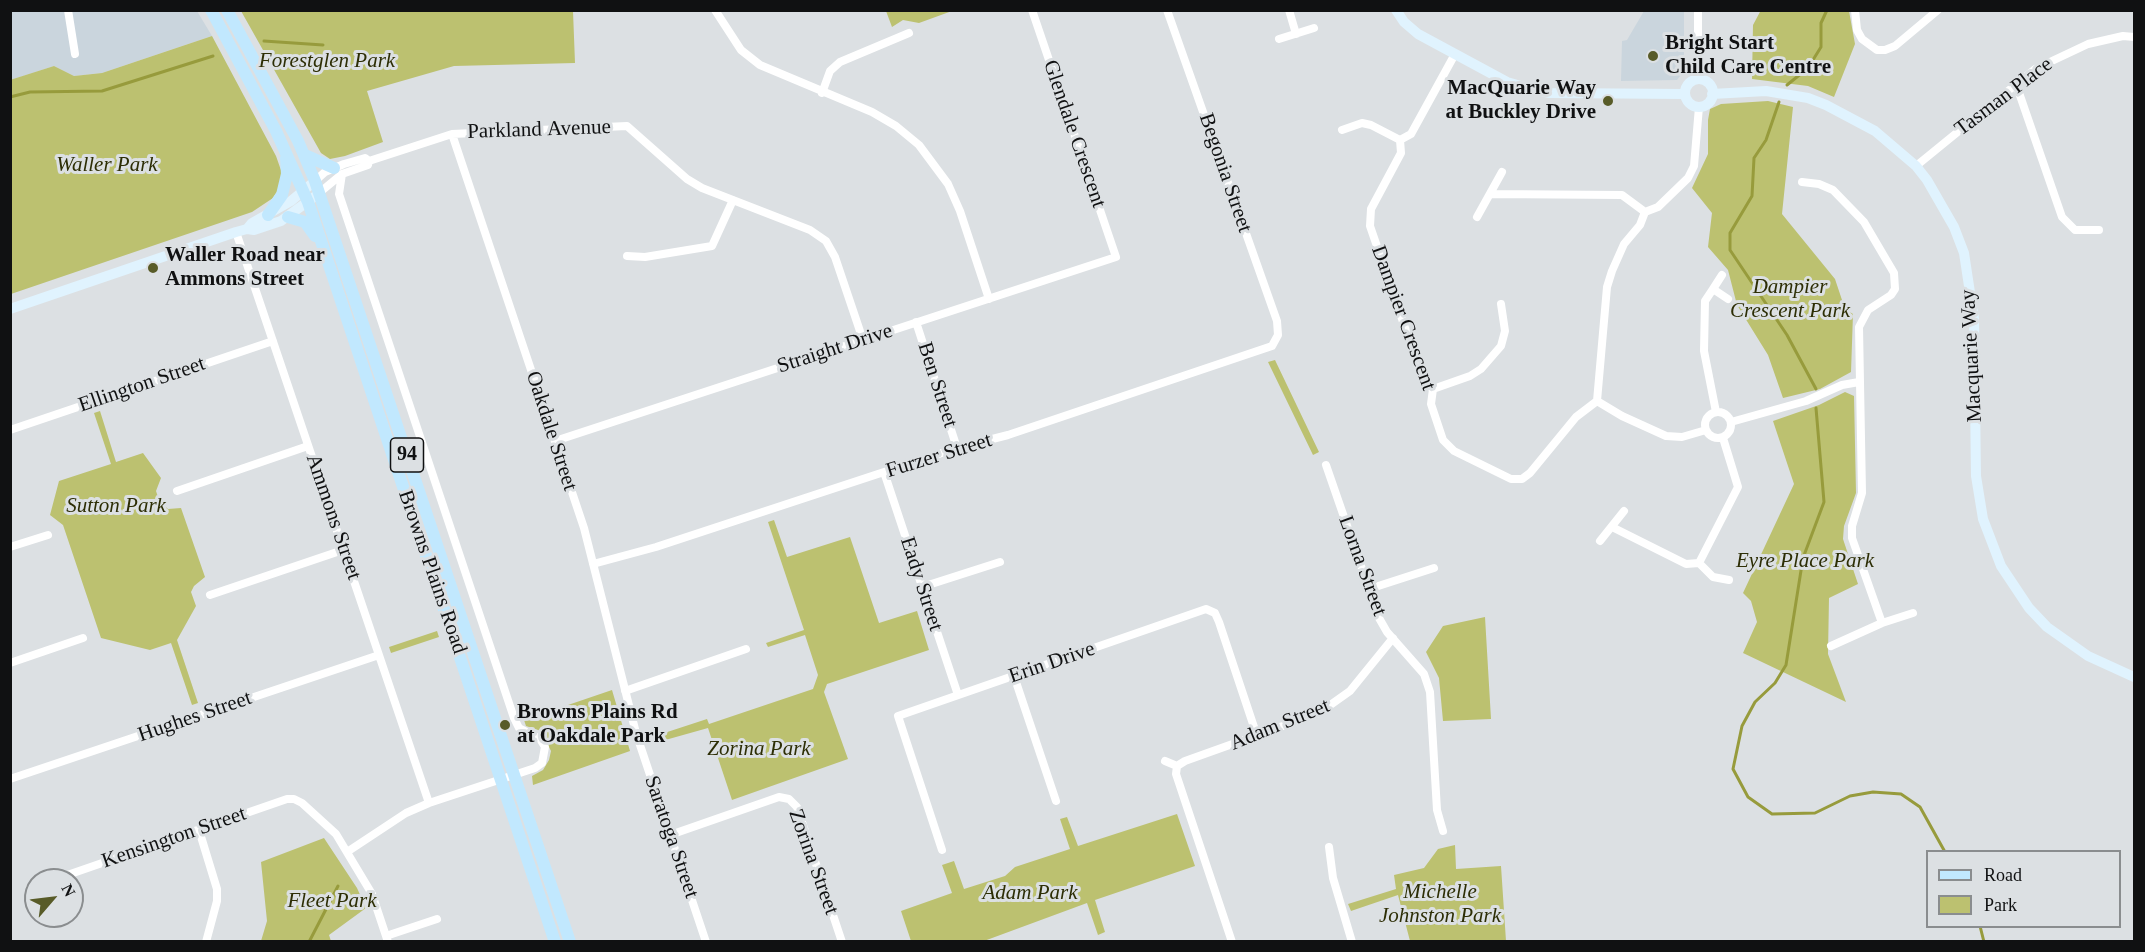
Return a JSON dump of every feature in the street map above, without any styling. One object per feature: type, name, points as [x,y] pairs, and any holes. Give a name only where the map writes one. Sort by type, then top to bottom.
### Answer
[{"type":"main road","name":"Browns Plains Road","points":[[211,10],[285,149],[306,197],[555,942]]},
{"type":"main road","name":"Browns Plains Road","points":[[227,10],[305,155],[317,187],[570,942]]},
{"type":"main road","points":[[268,214],[279,201],[284,189],[287,174],[285,149]]},
{"type":"main road","points":[[305,155],[338,171]]},
{"type":"main road","points":[[288,217],[305,222],[324,249]]},
{"type":"street","points":[[68,10],[75,54]]},
{"type":"street","points":[[715,10],[741,50],[760,65],[822,93],[872,112],[896,126],[924,152],[952,193],[989,299]]},
{"type":"street","name":"Glendale Crescent","points":[[1032,10],[1116,257]]},
{"type":"street","name":"Begonia Street","points":[[1167,10],[1277,321],[1278,335]]},
{"type":"street","points":[[1289,10],[1296,34]]},
{"type":"street","points":[[1396,10],[1404,22],[1418,34],[1507,82],[1550,93],[1685,93]]},
{"type":"street","points":[[1698,10],[1698,80]]},
{"type":"street","points":[[1855,10],[1857,30],[1862,39],[1877,50],[1895,46],[1938,10]]},
{"type":"street","points":[[1279,39],[1314,28]]},
{"type":"street","points":[[822,93],[830,71],[840,62],[909,33]]},
{"type":"street","name":"Tasman Place","points":[[1916,166],[2016,84],[2062,54],[2123,36],[2134,37]]},
{"type":"street","name":"Dampier Crescent","points":[[1455,54],[1412,134],[1400,140],[1401,153],[1371,209],[1370,226],[1423,380],[1433,389],[1431,404],[1448,446],[1511,479],[1522,479],[1530,473],[1576,417],[1597,400]]},
{"type":"street","points":[[1698,80],[1708,84],[1712,94],[1710,102],[1699,107],[1690,105],[1685,93],[1687,85],[1698,80]]},
{"type":"street","points":[[2016,84],[2062,217],[2075,230],[2099,230]]},
{"type":"street","name":"Macquarie Way","points":[[1712,94],[1766,91],[1808,98],[1875,131],[1916,166],[1940,201],[1964,253],[1974,318],[1976,476],[1983,519],[2001,566],[2029,608],[2047,627],[2088,656],[2134,677]]},
{"type":"street","points":[[1699,107],[1694,166],[1688,178],[1658,207],[1646,212],[1618,256],[1607,287],[1597,400],[1622,416],[1666,436],[1682,437],[1706,430]]},
{"type":"street","points":[[1342,130],[1362,123],[1371,124],[1400,140]]},
{"type":"street","name":"Parkland Avenue","points":[[317,187],[338,171],[365,158],[369,160],[452,134],[627,126],[687,179],[810,230],[826,242],[835,257],[863,340]]},
{"type":"street","name":"Oakdale Street","points":[[452,134],[555,441],[593,564],[636,733]]},
{"type":"street","name":"Parkland Avenue","points":[[317,187],[338,171]]},
{"type":"street","name":"Browns Plains Road","points":[[338,171],[338,187],[342,203],[514,718],[519,728],[540,739],[545,747],[544,758],[539,766],[514,775]]},
{"type":"street","points":[[1477,217],[1502,172]]},
{"type":"street","points":[[1802,182],[1819,184],[1833,190],[1864,222],[1894,273],[1895,289],[1891,295],[1868,310],[1862,318],[1860,327],[1862,493],[1852,526],[1852,538],[1882,623]]},
{"type":"street","points":[[10,309],[242,231],[254,231],[288,217],[317,187]]},
{"type":"street","points":[[1490,194],[1622,195],[1646,212]]},
{"type":"street","points":[[242,231],[268,214],[306,197]]},
{"type":"street","points":[[627,256],[645,257],[712,246],[733,200]]},
{"type":"street","name":"Ammons Street","points":[[242,231],[273,341],[429,802]]},
{"type":"street","name":"Straight Drive","points":[[555,441],[1116,257]]},
{"type":"street","points":[[1716,412],[1704,351],[1705,301],[1722,275]]},
{"type":"street","points":[[1713,289],[1728,299]]},
{"type":"street","points":[[1433,389],[1470,376],[1481,369],[1501,346],[1505,331],[1501,304]]},
{"type":"street","name":"Ben Street","points":[[916,322],[957,448]]},
{"type":"street","name":"Furzer Street","points":[[593,564],[656,548],[957,448],[1008,435],[1262,350],[1272,346],[1278,335]]},
{"type":"street","name":"Ellington Street","points":[[10,430],[273,341]]},
{"type":"street","points":[[1731,422],[1806,401],[1842,385],[1859,382]]},
{"type":"street","points":[[1716,412],[1727,415],[1731,422],[1731,430],[1723,438]]},
{"type":"street","points":[[1716,412],[1706,421],[1706,430],[1711,436],[1723,438]]},
{"type":"street","points":[[1700,563],[1738,487],[1723,438]]},
{"type":"street","points":[[177,490],[308,446]]},
{"type":"street","name":"Lorna Street","points":[[1326,465],[1379,618],[1393,638],[1416,662],[1424,674],[1430,692],[1437,810],[1443,831]]},
{"type":"street","name":"Eady Street","points":[[884,472],[958,695]]},
{"type":"street","points":[[1600,541],[1624,511]]},
{"type":"street","points":[[1612,527],[1686,564],[1700,563]]},
{"type":"street","points":[[10,547],[48,535]]},
{"type":"street","points":[[210,595],[343,550]]},
{"type":"street","points":[[922,587],[1000,562]]},
{"type":"street","points":[[1700,563],[1713,577],[1729,580]]},
{"type":"street","points":[[1369,589],[1434,568]]},
{"type":"street","name":"Erin Drive","points":[[942,850],[898,716],[1206,609],[1215,613],[1219,622],[1257,736]]},
{"type":"street","points":[[1831,646],[1882,623],[1913,613]]},
{"type":"street","points":[[10,663],[83,638]]},
{"type":"street","name":"Adam Street","points":[[1177,766],[1298,723],[1338,702],[1350,691],[1393,638]]},
{"type":"street","points":[[625,691],[746,649]]},
{"type":"street","name":"Hughes Street","points":[[10,780],[379,655]]},
{"type":"street","points":[[1014,676],[1056,801]]},
{"type":"street","name":"Saratoga Street","points":[[636,733],[706,942]]},
{"type":"street","points":[[1165,761],[1177,766],[1176,774],[1233,942]]},
{"type":"street","points":[[437,919],[387,939],[372,894],[347,852],[405,813],[429,802],[514,775]]},
{"type":"street","name":"Zorina Street","points":[[670,835],[779,797],[789,799],[797,807],[842,942]]},
{"type":"street","name":"Kensington Street","points":[[84,869],[287,799],[294,799],[302,803],[336,834],[347,852]]},
{"type":"street","points":[[199,830],[218,889],[206,942]]},
{"type":"street","points":[[1329,847],[1333,878],[1352,942]]},
{"type":"shaded area","points":[[11,11],[197,11],[212,36],[102,73],[74,76],[54,66],[11,80]]},
{"type":"shaded area","name":"Bright Start Child Care Centre","points":[[1644,11],[1684,11],[1684,71],[1677,80],[1621,81],[1622,41],[1627,40]]},
{"type":"green space","points":[[1761,10],[1849,11],[1855,44],[1834,97],[1808,86],[1752,79],[1753,25]]},
{"type":"green space","name":"Forestglen Park","points":[[241,11],[573,11],[575,63],[454,66],[367,91],[383,142],[330,159],[321,153]]},
{"type":"green space","points":[[886,11],[952,11],[919,23],[903,20],[892,27]]},
{"type":"green space","name":"Waller Park","points":[[212,36],[276,156],[283,176],[281,185],[273,198],[252,212],[11,294],[10,80],[54,66],[74,76],[102,73]]},
{"type":"green space","name":"Dampier Crescent Park","points":[[1768,101],[1793,107],[1782,214],[1835,279],[1845,309],[1853,314],[1851,372],[1820,389],[1783,398],[1768,355],[1737,305],[1728,270],[1708,247],[1712,213],[1692,188],[1708,154],[1710,109],[1721,104]]},
{"type":"green space","points":[[1275,360],[1319,452],[1313,455],[1268,362]]},
{"type":"green space","name":"Eyre Place Park","points":[[1845,392],[1854,396],[1856,493],[1844,526],[1843,539],[1858,584],[1829,598],[1828,654],[1846,702],[1743,653],[1757,622],[1751,601],[1743,593],[1794,484],[1773,421],[1819,405]]},
{"type":"green space","name":"Sutton Park","points":[[100,411],[116,462],[143,453],[161,478],[156,491],[159,500],[168,509],[181,508],[205,577],[194,586],[191,592],[196,606],[177,640],[198,703],[192,705],[171,643],[150,650],[101,638],[63,525],[50,515],[59,481],[111,464],[94,413]]},
{"type":"green space","name":"Zorina Park","points":[[774,520],[787,557],[850,537],[879,623],[917,611],[929,650],[827,684],[824,692],[848,759],[732,800],[708,728],[651,744],[649,738],[707,719],[709,724],[813,689],[818,675],[805,635],[768,647],[766,643],[804,630],[768,522]]},
{"type":"green space","points":[[1485,617],[1491,719],[1443,721],[1439,678],[1426,652],[1443,626]]},
{"type":"green space","points":[[437,631],[439,637],[391,653],[389,647]]},
{"type":"green space","points":[[612,690],[630,751],[533,785],[532,776],[543,770],[551,751],[541,731],[526,726],[524,720]]},
{"type":"green space","name":"Adam Park","points":[[1177,814],[1195,866],[1095,900],[1105,932],[1098,935],[1087,903],[984,941],[911,941],[901,911],[952,893],[942,865],[954,861],[964,889],[1005,876],[1015,867],[1070,849],[1060,819],[1067,817],[1078,846]]},
{"type":"green space","name":"Fleet Park","points":[[324,838],[357,888],[366,908],[329,935],[331,941],[261,941],[267,921],[261,862]]},
{"type":"green space","name":"Michelle Johnston Park","points":[[1455,845],[1456,869],[1501,866],[1506,941],[1410,941],[1398,895],[1351,911],[1348,904],[1396,889],[1394,875],[1424,868],[1438,849]]},
{"type":"waterway","points":[[1787,85],[1808,68],[1821,47],[1821,23],[1827,10]]},
{"type":"waterway","points":[[264,41],[323,45]]},
{"type":"waterway","points":[[10,97],[30,92],[102,91],[213,56]]},
{"type":"waterway","points":[[1779,102],[1766,140],[1754,158],[1752,196],[1730,233],[1730,250],[1787,335],[1816,389]]},
{"type":"waterway","points":[[1816,408],[1824,502],[1803,558],[1786,665],[1775,683],[1755,702],[1742,726],[1733,769],[1748,797],[1772,814],[1815,813],[1850,796],[1873,792],[1901,794],[1920,807],[1944,850]]},
{"type":"waterway","points":[[309,942],[338,886]]},
{"type":"waterway","points":[[1980,928],[1984,942]]},
{"type":"place","name":"Bright Start Child Care Centre","points":[[1653,56]]},
{"type":"place","name":"MacQuarie Way at Buckley Drive","points":[[1608,101]]},
{"type":"place","name":"Waller Road near Ammons Street","points":[[153,268]]},
{"type":"place","name":"Browns Plains Rd at Oakdale Park","points":[[505,725]]}]
